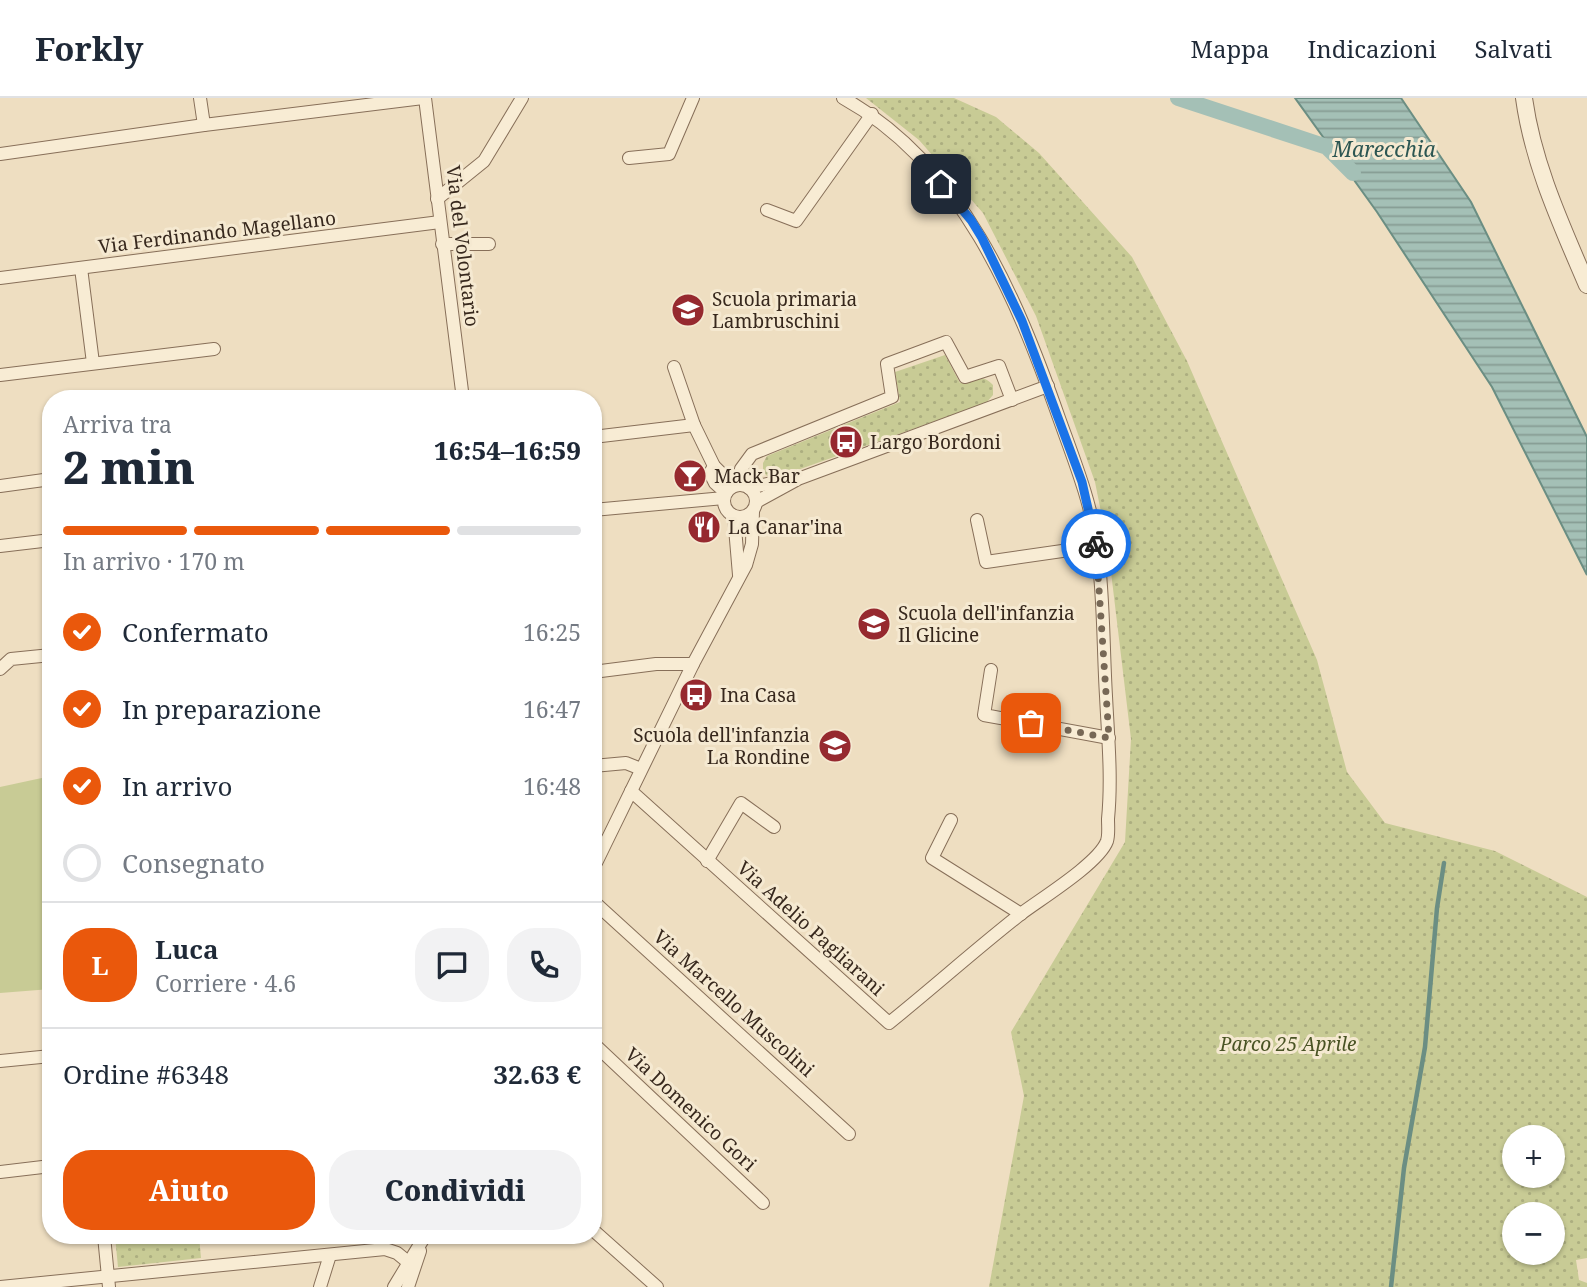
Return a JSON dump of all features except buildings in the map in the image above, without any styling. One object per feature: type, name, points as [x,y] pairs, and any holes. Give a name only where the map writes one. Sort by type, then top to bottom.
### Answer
[{"type":"street","points":[[200,98],[204,125]]},
{"type":"street","points":[[0,154],[424,98]]},
{"type":"street","name":"Via del Volontario","points":[[424,98],[462,390]]},
{"type":"street","points":[[437,199],[484,161],[522,98]]},
{"type":"street","points":[[629,158],[668,154],[693,98]]},
{"type":"street","points":[[843,98],[872,114],[911,148],[971,220],[982,238],[1022,321],[1048,386],[1082,482],[1097,546],[1109,738],[1110,803],[1107,842],[1086,865],[1021,914],[932,858],[951,820]]},
{"type":"street","points":[[1524,98],[1530,130],[1554,207],[1587,285]]},
{"type":"street","points":[[767,210],[796,221],[872,114]]},
{"type":"street","name":"Via Ferdinando Magellano","points":[[0,278],[440,222]]},
{"type":"street","points":[[442,244],[489,244]]},
{"type":"street","points":[[81,268],[93,363]]},
{"type":"street","points":[[1012,400],[999,366],[965,376],[946,342],[887,363],[892,397],[752,454],[741,469],[726,509],[734,516],[744,517],[754,507],[798,479],[1012,400],[1048,386]]},
{"type":"street","points":[[0,375],[214,349]]},
{"type":"street","points":[[674,367],[694,425],[714,466],[734,490],[754,507]]},
{"type":"street","points":[[602,436],[694,425]]},
{"type":"street","points":[[602,509],[680,500],[788,478],[798,479]]},
{"type":"street","points":[[0,486],[42,481]]},
{"type":"street","points":[[602,851],[693,664],[746,565],[754,507]]},
{"type":"street","points":[[734,516],[739,575]]},
{"type":"street","points":[[977,520],[986,562],[1097,546]]},
{"type":"street","points":[[0,546],[42,541]]},
{"type":"street","points":[[0,669],[11,659],[42,656]]},
{"type":"street","points":[[602,671],[656,664],[693,664]]},
{"type":"street","points":[[991,670],[984,715],[1109,738]]},
{"type":"street","points":[[602,765],[626,763],[641,769]]},
{"type":"street","name":"Via Adelio Pagliarani","points":[[631,791],[889,1023],[1021,914]]},
{"type":"street","name":"Via Adelio Pagliarani","points":[[707,861],[741,803],[774,827]]},
{"type":"street","name":"Via Marcello Muscolini","points":[[602,909],[849,1134]]},
{"type":"street","name":"Via Domenico Gori","points":[[602,1051],[763,1203]]},
{"type":"street","points":[[0,1061],[42,1057]]},
{"type":"street","points":[[0,1172],[42,1167]]},
{"type":"street","points":[[602,1238],[657,1287]]},
{"type":"street","points":[[105,1244],[108,1282]]},
{"type":"street","points":[[394,1287],[421,1244]]},
{"type":"street","points":[[408,1287],[423,1244]]},
{"type":"street","points":[[0,1287],[108,1282],[386,1249],[397,1253],[408,1262]]},
{"type":"street","points":[[320,1287],[330,1255]]},
{"type":"green space","name":"Parco 25 Aprile","points":[[866,98],[954,98],[996,117],[1039,153],[1132,257],[1187,361],[1317,660],[1347,772],[1385,823],[1495,851],[1587,897],[1587,1258],[1576,1260],[1579,1280],[1587,1283],[1587,1287],[989,1287],[1024,1096],[1011,1032],[1125,842],[1131,739],[1108,547],[1095,482],[1036,316],[983,213],[919,140]]},
{"type":"green space","points":[[945,355],[960,383],[982,378],[993,385],[993,395],[986,403],[775,478],[767,476],[763,471],[767,456],[900,402],[895,372]]},
{"type":"green space","points":[[42,778],[42,990],[0,993],[0,787]]},
{"type":"green space","points":[[116,1244],[200,1244],[201,1258],[118,1267]]},
{"type":"water","name":"Marecchia","points":[[1295,98],[1401,98],[1471,202],[1587,437],[1587,575],[1492,387],[1377,212]]},
{"type":"waterway","points":[[1178,98],[1327,147],[1353,173]]},
{"type":"waterway","points":[[1391,1287],[1404,1168],[1425,1047],[1437,908],[1444,863]]},
{"type":"way so far","points":[[1031,723],[1109,738],[1096,544]]},
{"type":"place","name":"Scuola primaria Lambruschini","points":[[688,310]]},
{"type":"place","name":"Largo Bordoni","points":[[846,442]]},
{"type":"place","name":"Mack Bar","points":[[690,476]]},
{"type":"place","name":"La Canar'ina","points":[[704,527]]},
{"type":"place","name":"Scuola dell'infanzia Il Glicine","points":[[874,624]]},
{"type":"place","name":"Ina Casa","points":[[696,695]]},
{"type":"place","name":"Scuola dell'infanzia La Rondine","points":[[835,746]]},
{"type":"route","points":[[941,184],[971,220],[982,238],[1022,321],[1082,482],[1096,544]]}]
